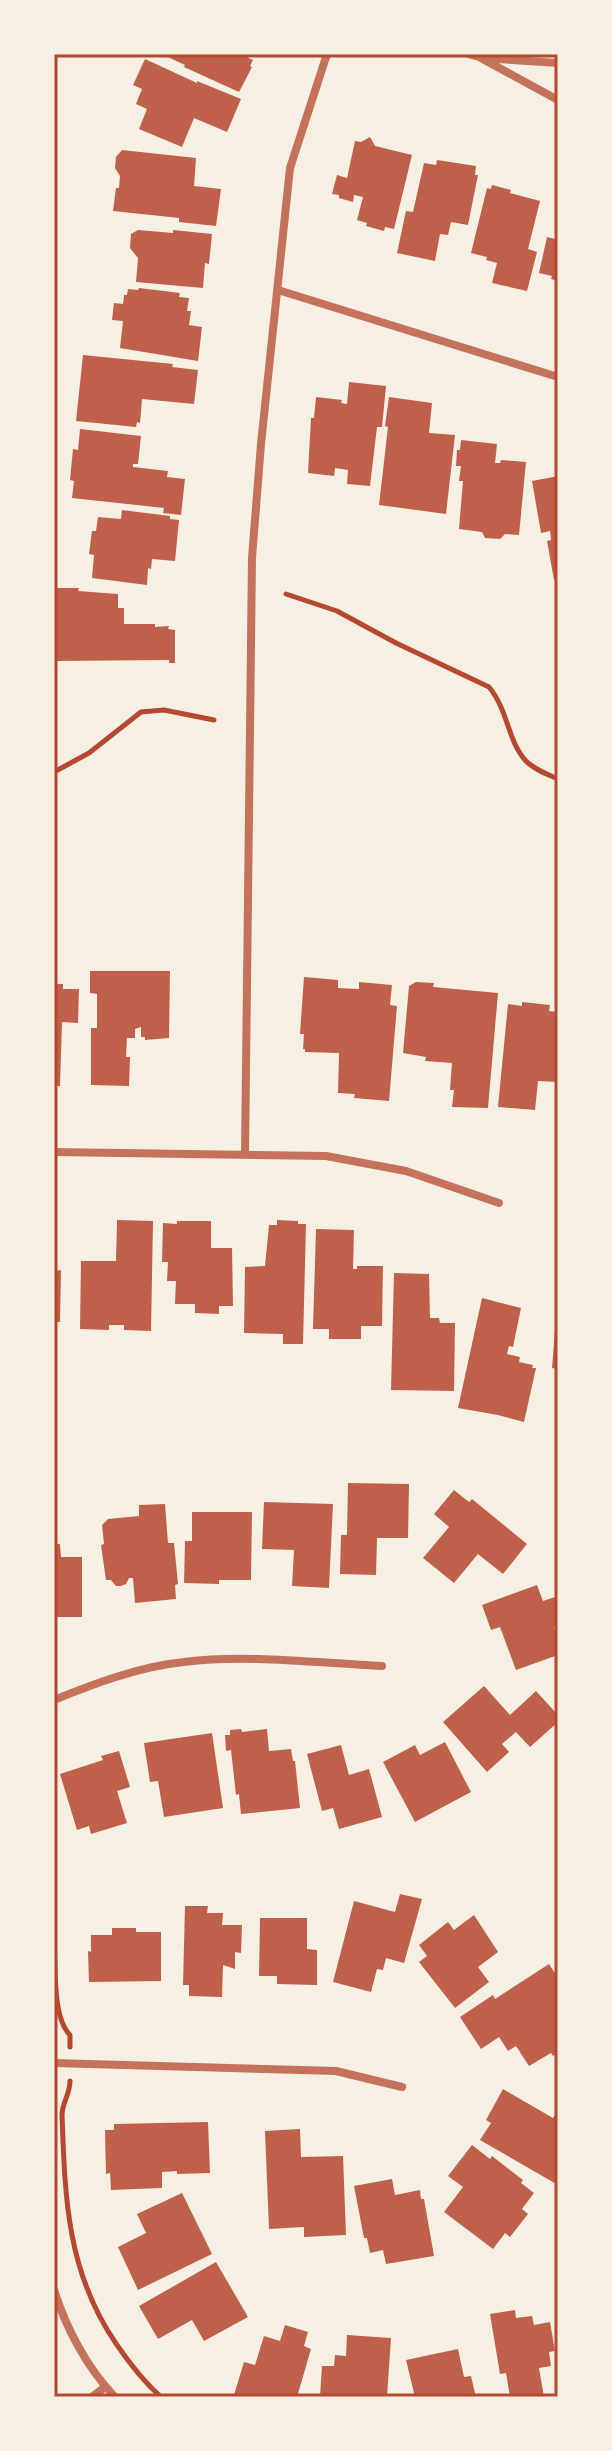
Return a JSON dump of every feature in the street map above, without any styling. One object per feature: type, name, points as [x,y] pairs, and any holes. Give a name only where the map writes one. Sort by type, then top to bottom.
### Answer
[{"type":"street","points":[[245,1154],[252,558],[290,168],[327,54]]},
{"type":"street","points":[[468,54],[558,63]]},
{"type":"street","points":[[479,57],[558,100]]},
{"type":"street","points":[[278,290],[558,377]]},
{"type":"street","points":[[54,1152],[326,1156],[406,1171],[499,1203]]},
{"type":"street","points":[[54,1700],[86,1687],[181,1662],[225,1659],[382,1666]]},
{"type":"street","points":[[54,2063],[336,2071],[402,2087]]},
{"type":"street","points":[[54,2290],[75,2339],[105,2387],[115,2397]]},
{"type":"street","points":[[92,2397],[105,2387]]},
{"type":"path","points":[[286,594],[337,611],[489,687],[500,699],[518,749],[526,762],[558,779]]},
{"type":"path","points":[[54,772],[89,753],[141,712],[164,710],[214,720]]},
{"type":"path","points":[[54,1940],[60,2022],[70,2035]]},
{"type":"path","points":[[70,2093],[63,2107],[65,2198],[78,2264],[94,2309],[110,2335],[131,2366],[161,2397]]},
{"type":"building","points":[[161,54],[240,54],[253,60],[239,92]]},
{"type":"building","points":[[145,59],[241,99],[227,132],[194,118],[182,147],[139,129],[147,109],[136,104],[142,89],[133,85]]},
{"type":"building","points":[[370,137],[375,146],[412,155],[394,229],[385,227],[384,231],[357,220],[363,197],[354,195],[353,202],[332,194],[337,175],[347,178],[355,141],[361,142]]},
{"type":"building","points":[[122,150],[196,158],[194,186],[221,189],[216,226],[179,222],[179,218],[113,211],[120,176],[115,168],[116,157]]},
{"type":"building","points":[[437,160],[476,166],[475,175],[478,175],[468,225],[451,222],[448,235],[440,234],[435,261],[397,253],[406,211],[413,212],[424,163],[436,165]]},
{"type":"building","points":[[492,185],[540,201],[528,249],[537,252],[527,291],[492,283],[497,263],[471,253],[487,188],[491,189]]},
{"type":"building","points":[[138,230],[212,234],[203,288],[136,282],[138,258],[130,248],[131,234]]},
{"type":"building","points":[[557,230],[558,281],[539,273],[547,237],[555,239]]},
{"type":"building","points":[[128,289],[180,293],[179,297],[189,298],[189,325],[202,327],[198,361],[120,348],[123,321],[112,320],[114,303],[123,304]]},
{"type":"building","points":[[83,355],[173,364],[172,367],[198,370],[194,404],[142,399],[140,423],[137,422],[136,427],[76,421]]},
{"type":"building","points":[[349,382],[386,386],[382,427],[377,427],[370,486],[347,484],[348,470],[335,468],[334,476],[308,473],[311,418],[314,418],[316,397],[342,400],[341,403],[347,404]]},
{"type":"building","points":[[389,397],[432,403],[429,433],[455,435],[446,514],[379,505]]},
{"type":"building","points":[[80,429],[141,436],[138,464],[133,464],[133,467],[168,471],[167,477],[185,479],[181,515],[163,513],[164,508],[72,498],[73,449],[78,450]]},
{"type":"building","points":[[461,440],[497,444],[495,463],[501,460],[526,462],[519,535],[485,538],[482,532],[459,529],[463,481],[459,481],[461,466],[456,466]]},
{"type":"building","points":[[558,476],[558,579],[554,580],[547,541],[551,540],[550,531],[541,533],[532,481]]},
{"type":"building","points":[[122,510],[179,520],[175,561],[152,559],[147,585],[92,578],[94,555],[89,554],[92,531],[96,531],[98,517],[121,519]]},
{"type":"building","points":[[57,588],[118,594],[118,608],[124,608],[124,624],[169,626],[168,629],[175,630],[175,663],[169,663],[169,660],[54,661]]},
{"type":"building","points":[[90,971],[170,971],[169,1038],[145,1040],[141,1037],[141,1027],[135,1029],[135,1038],[127,1038],[129,1086],[91,1085],[91,1028],[97,1028],[97,994],[90,993]]},
{"type":"building","points":[[304,977],[338,980],[338,988],[359,989],[359,982],[392,985],[390,1005],[397,1006],[389,1101],[354,1098],[355,1094],[338,1093],[339,1053],[305,1052],[304,1034],[300,1034]]},
{"type":"building","points":[[416,982],[434,983],[433,987],[498,993],[488,1108],[452,1107],[452,1063],[425,1061],[426,1057],[403,1053],[409,986]]},
{"type":"building","points":[[54,984],[63,984],[63,989],[79,989],[78,1023],[62,1022],[60,1086],[54,1086]]},
{"type":"building","points":[[522,1002],[550,1005],[549,1011],[558,1012],[558,1082],[538,1081],[535,1110],[498,1107],[508,1004],[522,1006]]},
{"type":"building","points":[[117,1220],[153,1221],[151,1331],[124,1330],[124,1325],[109,1325],[109,1330],[80,1329],[81,1261],[116,1261]]},
{"type":"building","points":[[277,1220],[306,1224],[303,1344],[283,1344],[283,1334],[244,1333],[245,1267],[265,1266],[269,1225],[277,1225]]},
{"type":"building","points":[[177,1221],[211,1221],[211,1248],[232,1248],[233,1306],[219,1306],[219,1314],[195,1313],[195,1304],[175,1304],[176,1281],[167,1281],[168,1262],[162,1262],[163,1223],[177,1224]]},
{"type":"building","points":[[316,1229],[354,1230],[353,1269],[357,1266],[383,1266],[382,1326],[361,1326],[361,1339],[329,1339],[329,1329],[313,1329]]},
{"type":"building","points":[[61,1270],[60,1322],[54,1322],[54,1271]]},
{"type":"building","points":[[394,1273],[429,1274],[430,1318],[439,1318],[440,1323],[455,1323],[454,1391],[391,1390]]},
{"type":"building","points":[[482,1298],[521,1308],[513,1347],[509,1346],[507,1354],[520,1357],[519,1362],[536,1368],[524,1422],[458,1408]]},
{"type":"building","points":[[558,1318],[558,1369],[552,1368]]},
{"type":"building","points":[[348,1483],[409,1484],[408,1538],[377,1538],[376,1575],[340,1574],[341,1535],[347,1535]]},
{"type":"building","points":[[454,1490],[469,1502],[472,1499],[527,1544],[503,1574],[478,1554],[454,1583],[423,1558],[449,1527],[434,1514]]},
{"type":"building","points":[[264,1502],[333,1504],[329,1588],[292,1586],[294,1550],[262,1549]]},
{"type":"building","points":[[165,1504],[168,1543],[174,1543],[178,1584],[175,1585],[176,1599],[135,1603],[133,1578],[121,1586],[106,1580],[101,1545],[104,1544],[102,1525],[108,1519],[139,1516],[139,1505]]},
{"type":"building","points":[[192,1512],[252,1512],[251,1580],[219,1580],[219,1584],[184,1583],[185,1541],[192,1541]]},
{"type":"building","points":[[54,1544],[60,1544],[61,1557],[82,1557],[82,1617],[54,1617]]},
{"type":"building","points":[[537,1585],[543,1601],[558,1596],[557,1627],[554,1628],[558,1638],[558,1655],[516,1670],[500,1627],[491,1630],[482,1605]]},
{"type":"building","points":[[484,1686],[510,1715],[536,1691],[558,1715],[558,1722],[530,1747],[516,1732],[502,1744],[509,1752],[487,1772],[443,1722]]},
{"type":"building","points":[[241,1729],[242,1732],[267,1729],[269,1751],[291,1749],[300,1808],[241,1814],[231,1750],[226,1751],[225,1735],[230,1735],[230,1730]]},
{"type":"building","points":[[212,1733],[223,1808],[164,1817],[158,1781],[150,1782],[144,1743]]},
{"type":"building","points":[[445,1742],[471,1792],[415,1822],[383,1762],[415,1745],[420,1755]]},
{"type":"building","points":[[341,1745],[349,1775],[369,1769],[382,1817],[339,1829],[333,1808],[322,1811],[307,1754]]},
{"type":"building","points":[[119,1751],[130,1787],[117,1791],[127,1823],[91,1834],[89,1826],[77,1830],[60,1774],[103,1760],[101,1756]]},
{"type":"building","points":[[400,1894],[422,1899],[404,1963],[386,1958],[383,1970],[377,1969],[371,1992],[333,1982],[354,1901],[395,1912]]},
{"type":"building","points":[[185,1906],[208,1906],[207,1913],[223,1913],[222,1925],[242,1925],[241,1953],[235,1952],[235,1969],[223,1965],[222,1997],[189,1996],[189,1985],[183,1985]]},
{"type":"building","points":[[474,1915],[498,1952],[478,1967],[489,1982],[455,2008],[419,1962],[427,1956],[419,1945],[448,1922],[454,1930]]},
{"type":"building","points":[[260,1918],[307,1918],[307,1949],[317,1950],[317,1985],[277,1984],[277,1976],[259,1976]]},
{"type":"building","points":[[112,1928],[161,1932],[161,1981],[89,1982],[91,1935],[112,1935]]},
{"type":"building","points":[[549,1964],[558,1978],[558,2053],[553,2056],[551,2053],[529,2066],[516,2046],[508,2051],[499,2037],[481,2049],[460,2017],[493,1995],[495,1999]]},
{"type":"building","points":[[503,2089],[553,2118],[558,2110],[558,2185],[480,2140],[491,2123],[486,2120]]},
{"type":"building","points":[[208,2122],[210,2173],[162,2172],[162,2188],[111,2190],[110,2173],[106,2174],[105,2130],[114,2130],[114,2124]]},
{"type":"building","points":[[300,2129],[301,2157],[343,2156],[346,2235],[304,2237],[304,2227],[269,2229],[265,2131]]},
{"type":"building","points":[[472,2145],[523,2180],[521,2183],[534,2193],[522,2209],[528,2214],[510,2237],[505,2233],[493,2249],[444,2212],[463,2187],[448,2176]]},
{"type":"building","points":[[392,2179],[395,2195],[420,2190],[434,2256],[386,2264],[383,2250],[370,2253],[354,2186]]},
{"type":"building","points":[[182,2193],[212,2254],[138,2290],[118,2247],[146,2233],[137,2214]]},
{"type":"building","points":[[216,2262],[248,2317],[204,2341],[192,2320],[158,2339],[139,2306]]},
{"type":"building","points":[[515,2310],[516,2318],[532,2316],[534,2325],[550,2322],[555,2351],[549,2352],[551,2366],[539,2368],[544,2397],[510,2397],[506,2373],[500,2374],[490,2314]]},
{"type":"building","points":[[285,2325],[308,2332],[304,2346],[311,2349],[297,2397],[234,2395],[244,2362],[255,2365],[264,2336],[280,2341]]},
{"type":"building","points":[[347,2335],[391,2338],[387,2397],[320,2397],[322,2366],[334,2366],[335,2355],[346,2356]]},
{"type":"building","points":[[458,2349],[464,2377],[471,2376],[476,2397],[415,2397],[406,2360]]}]
